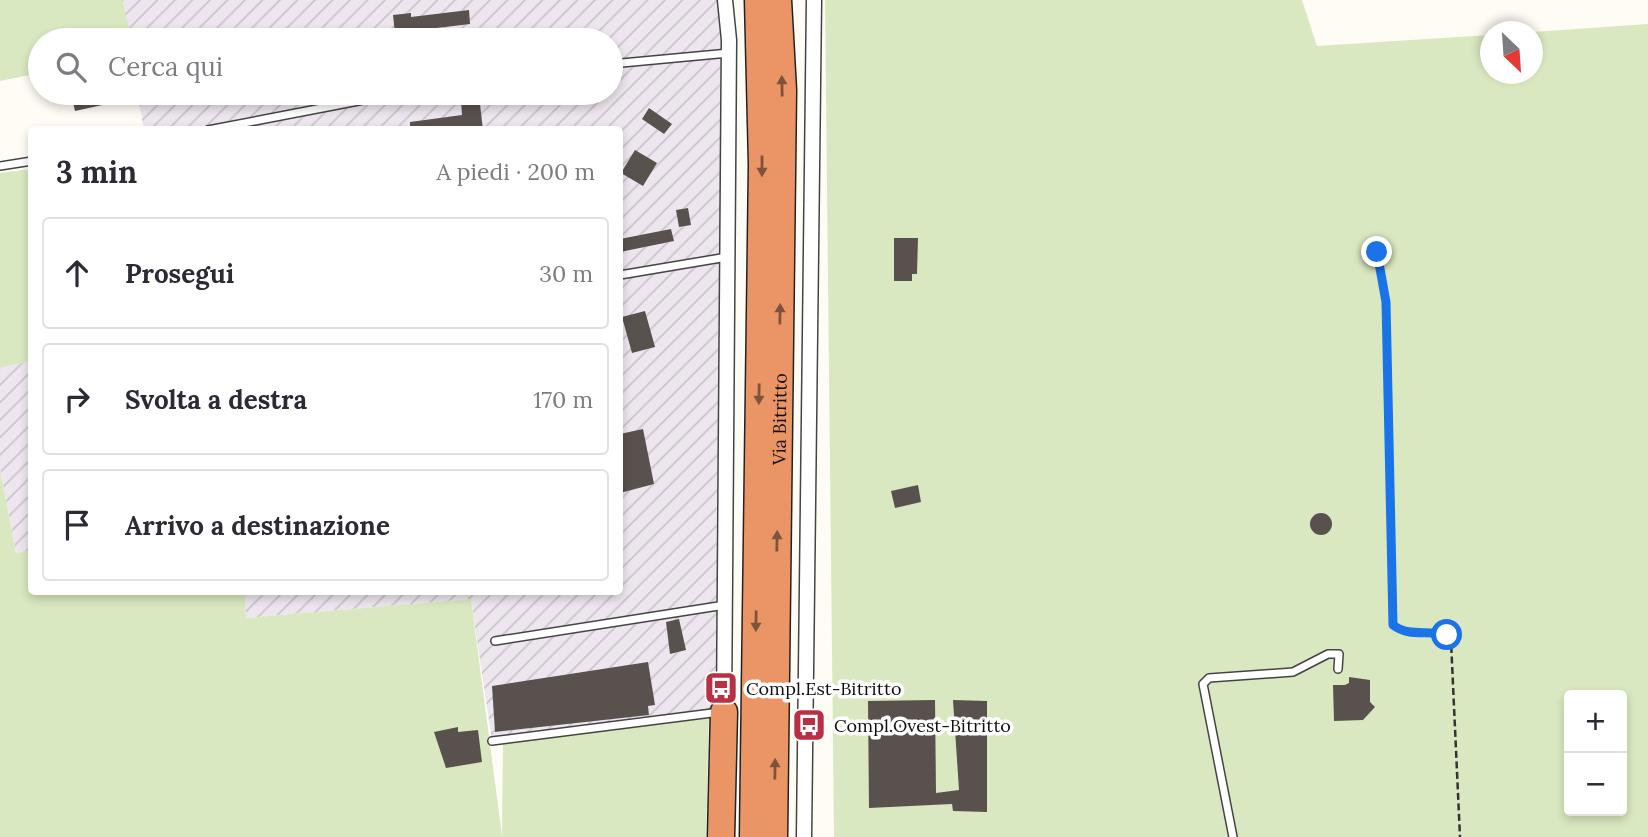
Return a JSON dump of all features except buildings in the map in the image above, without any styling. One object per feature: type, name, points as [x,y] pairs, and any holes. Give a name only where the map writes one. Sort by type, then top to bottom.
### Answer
[{"type":"highway","name":"Via Bitritto","points":[[753,837],[762,165],[758,0]]},
{"type":"highway","name":"Via Bitritto","points":[[774,837],[783,90],[778,0]]},
{"type":"highway","points":[[721,837],[724,712]]},
{"type":"street","points":[[724,712],[729,53],[725,0]]},
{"type":"street","points":[[804,837],[814,0]]},
{"type":"lane","points":[[623,63],[729,53]]},
{"type":"lane","points":[[229,126],[338,105]]},
{"type":"lane","points":[[0,166],[28,162]]},
{"type":"lane","points":[[623,274],[727,257]]},
{"type":"lane","points":[[495,641],[724,605]]},
{"type":"lane","points":[[1233,837],[1203,684],[1209,678],[1293,672],[1328,654],[1339,653],[1338,669]]},
{"type":"lane","points":[[492,741],[724,712]]},
{"type":"path","points":[[1377,252],[1386,302],[1393,625],[1402,631],[1435,631],[1447,635],[1451,641],[1460,837]]},
{"type":"shaded area","points":[[119,0],[721,0],[729,53],[724,712],[492,741],[471,599],[246,618],[245,595],[623,595],[623,126],[143,126],[139,105],[623,105],[623,28],[125,28]]},
{"type":"shaded area","points":[[28,362],[28,551],[16,553],[0,468],[0,368]]},
{"type":"green space","points":[[0,0],[122,0],[129,28],[28,28],[28,75],[0,81]]},
{"type":"green space","points":[[825,0],[1302,0],[1317,46],[1480,36],[1480,84],[1543,84],[1543,31],[1648,24],[1648,837],[834,837]]},
{"type":"green space","points":[[28,169],[28,362],[0,368],[0,173]]},
{"type":"green space","points":[[0,469],[16,553],[28,551],[28,595],[245,595],[246,618],[471,599],[502,836],[503,740],[709,714],[706,837],[0,837]]},
{"type":"place","name":"Compl.Est-Bitritto","points":[[721,688]]},
{"type":"place","name":"Compl.Ovest-Bitritto","points":[[809,725]]},
{"type":"route","points":[[1377,252],[1386,302],[1393,625],[1402,631],[1418,634],[1435,631],[1447,635]]}]
